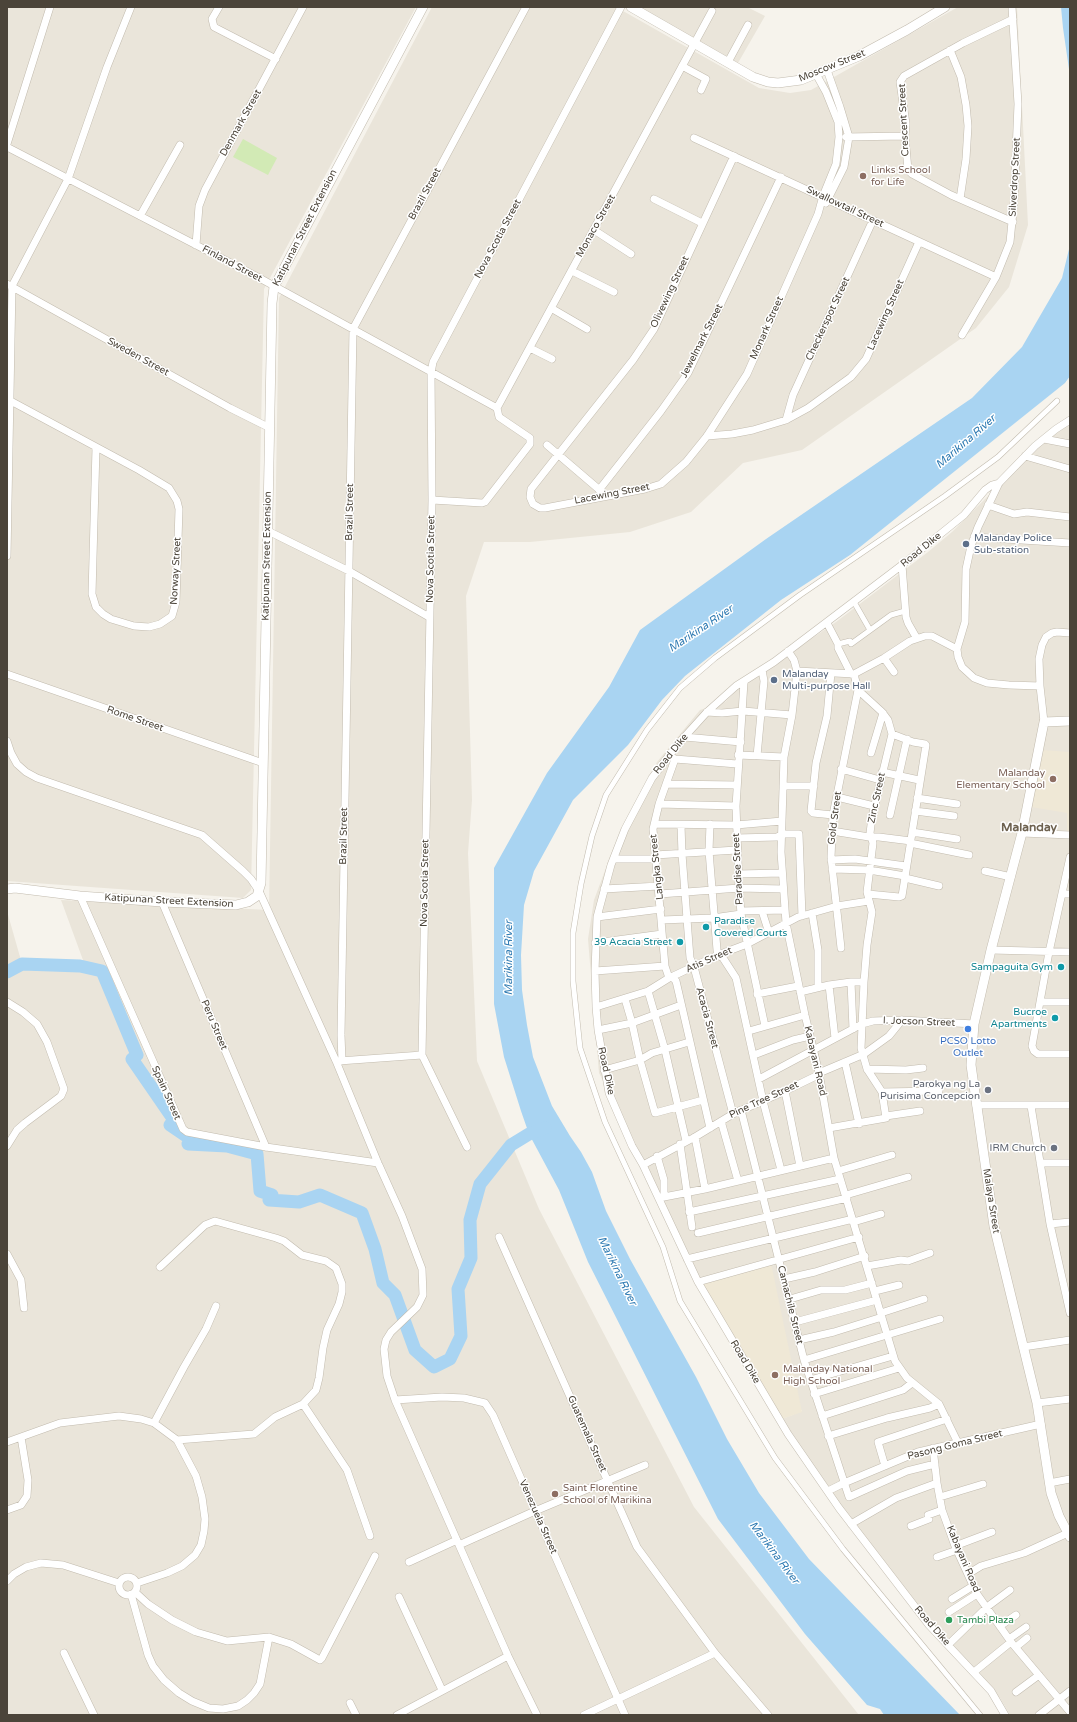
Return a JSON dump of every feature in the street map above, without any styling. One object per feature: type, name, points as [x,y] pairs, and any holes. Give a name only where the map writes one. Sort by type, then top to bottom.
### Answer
[{"type":"street","points":[[7,144],[50,7]]},
{"type":"street","points":[[7,556],[9,285],[68,179],[107,67],[131,7]]},
{"type":"street","points":[[219,7],[212,20],[214,27],[276,59]]},
{"type":"street","name":"Denmark Street","points":[[196,245],[199,206],[205,190],[303,7]]},
{"type":"street","name":"Katipunan Street Extension","points":[[10,887],[80,896],[162,902],[242,904],[253,900],[259,892],[261,883],[272,303],[274,287],[423,7]]},
{"type":"street","name":"Brazil Street","points":[[339,1061],[341,1034],[352,329],[526,7]]},
{"type":"street","name":"Nova Scotia Street","points":[[466,1147],[422,1055],[432,500],[431,373],[433,362],[621,7]]},
{"type":"street","name":"Moscow Street","points":[[631,7],[753,77],[768,82],[790,82],[827,70],[883,44],[945,7]]},
{"type":"street","name":"Silverdrop Street","points":[[962,335],[996,277],[1008,248],[1013,222],[1018,104],[1012,7]]},
{"type":"street","name":"Monaco Street","points":[[497,408],[712,11]]},
{"type":"street","name":"Crescent Street","points":[[1013,19],[950,50],[904,76],[900,82],[906,124],[906,165],[908,170],[912,174],[960,199],[1013,222]]},
{"type":"street","points":[[728,62],[748,25]]},
{"type":"street","points":[[950,50],[961,77],[968,126],[966,160],[960,199]]},
{"type":"street","points":[[682,66],[706,79],[700,90]]},
{"type":"street","name":"Monark Street","points":[[707,436],[747,374],[818,214],[844,167],[849,137],[827,70]]},
{"type":"street","name":"Monark Street","points":[[816,74],[829,98],[838,122],[839,137],[836,164],[826,198]]},
{"type":"street","points":[[839,137],[905,136]]},
{"type":"street","name":"Swallowtail Street","points":[[694,138],[996,277]]},
{"type":"street","points":[[140,216],[180,145]]},
{"type":"street","name":"Finland Street","points":[[7,147],[196,245],[497,408]]},
{"type":"street","name":"Olivewing Street","points":[[559,455],[633,360],[654,328],[734,156]]},
{"type":"street","points":[[836,164],[844,167]]},
{"type":"street","name":"Jewelmark Street","points":[[599,490],[661,411],[688,373],[781,177]]},
{"type":"street","points":[[654,199],[702,223]]},
{"type":"street","name":"Checkerspot Street","points":[[786,420],[793,395],[873,220]]},
{"type":"street","points":[[594,230],[631,254]]},
{"type":"street","name":"Lacewing Street","points":[[559,455],[531,489],[530,497],[533,504],[540,508],[605,495],[645,489],[661,484],[686,462],[707,436],[732,434],[786,420],[808,408],[851,377],[866,359],[919,242]]},
{"type":"street","points":[[572,271],[614,292]]},
{"type":"street","name":"Sweden Street","points":[[9,285],[230,408],[270,428]]},
{"type":"street","points":[[551,308],[587,328]]},
{"type":"street","points":[[530,348],[552,359]]},
{"type":"street","name":"Norway Street","points":[[9,400],[96,448],[140,470],[169,488],[177,501],[178,509],[176,602],[172,616],[160,624],[149,627],[134,626],[111,619],[96,607],[92,594],[96,448]]},
{"type":"street","points":[[980,1715],[843,1549],[775,1458],[680,1301],[662,1247],[604,1122],[580,1048],[574,988],[573,933],[581,884],[592,836],[606,795],[647,730],[680,688],[715,658],[800,595],[945,496],[998,457],[1057,401]]},
{"type":"street","points":[[432,500],[486,502],[530,444],[530,438],[499,417],[497,408]]},
{"type":"street","points":[[1040,686],[1009,686],[987,683],[978,680],[962,667],[958,657],[957,648],[965,622],[966,569],[974,537],[988,505],[999,483],[1025,456],[1044,439],[1070,420]]},
{"type":"street","points":[[1044,439],[1070,444]]},
{"type":"street","points":[[547,445],[605,495]]},
{"type":"street","points":[[1025,456],[1070,468]]},
{"type":"street","name":"Road Dike","points":[[999,483],[992,485],[985,490],[964,515],[827,623],[788,652],[736,686],[707,712],[684,737],[672,757],[652,778],[625,829],[604,889],[597,917],[595,972],[598,1030],[609,1093],[620,1119],[661,1197],[698,1282],[788,1434],[851,1524],[929,1625],[991,1691],[1005,1715]]},
{"type":"street","points":[[988,505],[1014,514],[1027,512],[1070,517]]},
{"type":"street","points":[[268,531],[349,571],[429,617]]},
{"type":"street","points":[[974,537],[1070,543]]},
{"type":"street","points":[[902,565],[905,611],[908,623],[916,637]]},
{"type":"street","points":[[854,602],[870,630]]},
{"type":"street","points":[[838,644],[850,641],[851,644],[891,615],[905,611]]},
{"type":"street","points":[[827,623],[852,674],[858,690],[883,713],[888,720],[892,734],[926,744],[905,877]]},
{"type":"street","points":[[1070,634],[1057,632],[1046,637],[1043,642],[1039,660],[1044,722],[1070,721]]},
{"type":"street","points":[[788,652],[794,660],[797,671],[852,674],[884,658],[916,637],[932,636],[957,648]]},
{"type":"street","points":[[884,658],[894,672]]},
{"type":"street","points":[[757,756],[764,681],[762,670]]},
{"type":"street","name":"Kabayani Road","points":[[797,671],[792,715],[784,757],[782,821],[783,889],[786,923],[799,989],[819,1073],[834,1158],[868,1266],[893,1356],[899,1368],[912,1383],[939,1404],[958,1442]]},
{"type":"street","points":[[832,673],[827,716],[816,763],[811,812],[833,815]]},
{"type":"street","name":"Rome Street","points":[[7,674],[263,763]]},
{"type":"street","name":"Paradise Street","points":[[744,682],[741,742],[737,764],[736,785],[738,874],[741,912],[764,1026]]},
{"type":"street","name":"Gold Street","points":[[841,948],[831,860],[833,815],[858,690]]},
{"type":"street","points":[[707,712],[743,711],[792,715]]},
{"type":"street","points":[[871,752],[883,713]]},
{"type":"street","name":"Malaya Street","points":[[1044,722],[1022,833],[991,950],[974,1024],[971,1066],[994,1226],[1037,1404],[1049,1483],[1054,1504],[1069,1534]]},
{"type":"street","name":"Zinc Street","points":[[867,1069],[864,1054],[861,1048],[864,982],[872,912],[872,906],[867,890],[874,843],[870,833],[874,806],[892,734]]},
{"type":"street","points":[[684,737],[741,742]]},
{"type":"street","points":[[890,815],[907,739]]},
{"type":"street","points":[[7,741],[16,764],[37,778],[202,835],[247,875],[259,892],[339,1061],[378,1163],[402,1216],[422,1270],[423,1295],[417,1307],[391,1332],[386,1340],[384,1349],[387,1376],[458,1543],[508,1656],[537,1715]]},
{"type":"street","points":[[738,756],[784,757]]},
{"type":"street","points":[[672,757],[737,764]]},
{"type":"street","name":"Langka Street","points":[[672,757],[666,784],[659,804],[654,829],[662,934],[666,966],[671,977],[676,981],[710,1128]]},
{"type":"street","points":[[841,770],[880,780]]},
{"type":"street","points":[[882,772],[920,780]]},
{"type":"street","points":[[666,784],[736,785]]},
{"type":"street","points":[[783,786],[814,786]]},
{"type":"street","points":[[836,797],[874,806]]},
{"type":"street","points":[[917,798],[957,804]]},
{"type":"street","points":[[659,804],[736,806]]},
{"type":"street","points":[[915,811],[954,816]]},
{"type":"street","points":[[655,824],[736,825],[782,821]]},
{"type":"street","points":[[710,824],[709,851],[713,918],[718,955],[723,958],[736,978],[749,1031],[763,1101],[781,1170]]},
{"type":"street","name":"Acacia Street","points":[[682,825],[684,893],[690,958],[694,967],[733,1114]]},
{"type":"street","points":[[832,831],[910,842],[969,855]]},
{"type":"street","points":[[912,832],[957,839]]},
{"type":"street","points":[[736,838],[777,837],[797,833],[799,836],[802,916]]},
{"type":"street","points":[[1022,833],[1070,835]]},
{"type":"street","points":[[614,859],[737,850]]},
{"type":"street","points":[[1070,857],[1049,952],[1032,1046],[1035,1052],[1041,1054],[1070,1054]]},
{"type":"street","points":[[831,860],[871,861],[906,866]]},
{"type":"street","points":[[832,868],[869,870],[939,886]]},
{"type":"street","points":[[985,871],[1011,877]]},
{"type":"street","points":[[738,874],[782,873]]},
{"type":"street","name":"Atis Street","points":[[596,1007],[648,991],[671,977],[718,955],[747,944],[802,916],[869,898],[900,897],[905,877]]},
{"type":"street","points":[[604,889],[659,886]]},
{"type":"street","points":[[660,894],[739,888],[783,889]]},
{"type":"street","points":[[1062,894],[1070,894]]},
{"type":"street","name":"Spain Street","points":[[80,896],[181,1126],[187,1132],[266,1147],[378,1163]]},
{"type":"street","name":"Peru Street","points":[[162,902],[266,1147]]},
{"type":"street","points":[[597,917],[661,909]]},
{"type":"street","points":[[662,920],[713,918],[741,912],[785,910]]},
{"type":"street","points":[[762,911],[769,933]]},
{"type":"street","points":[[812,913],[818,950],[818,987]]},
{"type":"street","points":[[595,944],[662,934]]},
{"type":"street","points":[[991,950],[1070,952]]},
{"type":"street","points":[[595,972],[666,966]]},
{"type":"street","points":[[851,982],[853,1029]]},
{"type":"street","points":[[757,994],[851,982],[864,982]]},
{"type":"street","points":[[829,985],[835,1038]]},
{"type":"street","points":[[648,991],[679,1106],[689,1212],[692,1227]]},
{"type":"street","points":[[625,999],[655,1113],[703,1100]]},
{"type":"street","points":[[7,1002],[23,1012],[37,1024],[47,1042],[64,1089],[61,1096],[17,1130],[7,1146]]},
{"type":"street","points":[[1040,1002],[1070,1002]]},
{"type":"street","points":[[598,1030],[632,1023],[655,1016],[681,1005]]},
{"type":"street","points":[[749,1031],[805,1015]]},
{"type":"street","name":"I. Jocson Street","points":[[758,1079],[862,1024],[886,1020],[902,1020],[974,1024]]},
{"type":"street","name":"Pine Tree Street","points":[[643,1165],[657,1156],[695,1137],[733,1114],[785,1091],[816,1076],[819,1073],[864,1054],[889,1036],[902,1020]]},
{"type":"street","points":[[754,1055],[793,1040],[810,1036]]},
{"type":"street","points":[[604,1070],[640,1060],[646,1055],[689,1042]]},
{"type":"street","points":[[339,1061],[422,1055]]},
{"type":"street","points":[[845,1062],[859,1124]]},
{"type":"street","points":[[867,1069],[906,1070],[923,1068]]},
{"type":"street","points":[[867,1069],[882,1092],[886,1117]]},
{"type":"street","points":[[785,1091],[800,1166]]},
{"type":"street","points":[[882,1092],[939,1091]]},
{"type":"street","points":[[976,1105],[1070,1105]]},
{"type":"street","points":[[1031,1106],[1050,1224],[1066,1285],[1070,1313]]},
{"type":"street","name":"Camachile Street","points":[[741,1110],[759,1177],[772,1238],[790,1299],[804,1360],[849,1497],[907,1471],[935,1464]]},
{"type":"street","points":[[829,1128],[859,1124],[886,1117],[920,1111]]},
{"type":"street","points":[[721,1121],[738,1181]]},
{"type":"street","points":[[695,1137],[705,1189]]},
{"type":"street","points":[[838,1170],[892,1155]]},
{"type":"street","points":[[657,1156],[664,1180],[661,1197],[687,1193],[759,1177],[781,1170],[834,1158]]},
{"type":"street","points":[[1040,1163],[1070,1163]]},
{"type":"street","points":[[698,1233],[767,1218],[908,1177]]},
{"type":"street","points":[[689,1212],[840,1179]]},
{"type":"street","points":[[687,1259],[849,1220],[854,1221],[881,1214]]},
{"type":"street","points":[[160,1267],[205,1225],[215,1221],[276,1238],[284,1241],[302,1255],[326,1261],[336,1268],[340,1276],[342,1292],[339,1304],[327,1330],[316,1390],[303,1404],[275,1417],[254,1434],[178,1440]]},
{"type":"street","points":[[1050,1224],[1070,1222]]},
{"type":"street","name":"Guatemala Street","points":[[499,1237],[637,1547],[715,1653],[768,1715]]},
{"type":"street","points":[[698,1282],[859,1237]]},
{"type":"street","points":[[868,1266],[901,1260],[908,1261],[930,1253]]},
{"type":"street","points":[[7,1254],[21,1280],[24,1308]]},
{"type":"street","points":[[784,1279],[815,1272],[865,1256]]},
{"type":"street","points":[[790,1299],[821,1290],[845,1290],[872,1283]]},
{"type":"street","points":[[875,1291],[899,1285]]},
{"type":"street","points":[[795,1322],[877,1300]]},
{"type":"street","points":[[799,1340],[834,1332],[924,1300]]},
{"type":"street","points":[[154,1423],[206,1329],[216,1306]]},
{"type":"street","points":[[804,1360],[940,1319]]},
{"type":"street","points":[[1023,1347],[1070,1340]]},
{"type":"street","points":[[810,1380],[893,1356]]},
{"type":"street","points":[[814,1394],[899,1368]]},
{"type":"street","points":[[822,1416],[903,1390],[912,1383]]},
{"type":"street","name":"Venezuela Street","points":[[396,1400],[442,1397],[464,1398],[485,1403],[493,1415],[625,1715]]},
{"type":"street","points":[[1037,1404],[1070,1399]]},
{"type":"street","points":[[303,1404],[347,1470],[370,1536]]},
{"type":"street","points":[[828,1436],[887,1418],[930,1408],[939,1404]]},
{"type":"street","points":[[7,1442],[60,1423],[103,1417],[126,1417],[141,1419],[154,1423],[178,1440],[196,1476],[202,1497],[205,1519],[204,1531],[201,1545],[195,1555],[182,1566],[167,1573],[137,1583],[133,1593],[148,1655],[153,1666],[164,1680],[178,1693],[192,1701],[209,1708],[223,1709],[238,1706],[254,1694],[260,1684],[269,1637]]},
{"type":"street","points":[[885,1466],[878,1442],[947,1419]]},
{"type":"street","name":"Pasong Goma Street","points":[[828,1491],[906,1456],[958,1442],[1041,1424]]},
{"type":"street","points":[[7,1510],[21,1505],[27,1496],[28,1480],[21,1437]]},
{"type":"street","name":"Kabayani Road","points":[[933,1448],[942,1510],[956,1548],[977,1594],[1012,1643],[1070,1712]]},
{"type":"street","points":[[409,1562],[645,1465]]},
{"type":"street","points":[[1049,1483],[1070,1479]]},
{"type":"street","points":[[851,1524],[896,1498],[937,1483]]},
{"type":"street","points":[[940,1498],[983,1484]]},
{"type":"street","points":[[911,1526],[929,1519],[928,1515],[942,1510]]},
{"type":"street","points":[[936,1557],[992,1532]]},
{"type":"street","points":[[968,1574],[981,1566],[1024,1553],[1069,1534]]},
{"type":"street","points":[[137,1583],[133,1578],[128,1576],[122,1578],[119,1583],[120,1591],[125,1594],[133,1593],[166,1616],[196,1632],[227,1642],[269,1637],[291,1644],[319,1660],[322,1658],[375,1556]]},
{"type":"street","points":[[7,1581],[14,1574],[26,1567],[41,1563],[63,1565],[119,1583]]},
{"type":"street","points":[[952,1599],[974,1586]]},
{"type":"street","points":[[948,1644],[987,1607],[1010,1590]]},
{"type":"street","points":[[949,1612],[977,1594]]},
{"type":"street","points":[[399,1597],[442,1690]]},
{"type":"street","points":[[1000,1626],[1016,1615]]},
{"type":"street","points":[[974,1672],[1012,1643],[1026,1628]]},
{"type":"street","points":[[1012,1643],[1027,1638]]},
{"type":"street","points":[[64,1653],[94,1715]]},
{"type":"street","points":[[584,1715],[715,1653]]},
{"type":"street","points":[[397,1715],[508,1656]]},
{"type":"street","points":[[1016,1692],[1039,1675]]},
{"type":"street","points":[[1040,1715],[1070,1691]]},
{"type":"street","points":[[350,1703],[356,1715]]},
{"type":"shaded area","points":[[7,7],[416,7],[264,289],[251,890],[243,898],[7,881]]},
{"type":"shaded area","points":[[432,7],[616,7],[759,88],[790,93],[811,90],[958,7],[1017,7],[1028,225],[1009,287],[976,328],[802,450],[743,463],[691,512],[630,532],[530,542],[484,542],[466,596],[472,800],[468,853],[477,1061],[539,1209],[694,1507],[859,1715],[7,1715],[7,975],[23,966],[87,971],[61,900],[269,910],[279,298]]},
{"type":"shaded area","points":[[637,7],[747,7],[765,16],[738,63]]},
{"type":"shaded area","points":[[1070,423],[1070,1715],[1010,1715],[1000,1698],[932,1623],[842,1510],[782,1419],[802,1411],[701,1284],[636,1145],[599,1073],[588,939],[594,900],[613,849],[657,762],[700,710],[725,702],[739,688],[836,622],[928,552],[952,532],[1034,450]]},
{"type":"shaded area","name":"Malanday Elementary School","points":[[1043,750],[1070,752],[1070,832],[1067,832],[1067,813],[1031,807]]},
{"type":"shaded area","points":[[7,911],[22,964],[7,972]]},
{"type":"shaded area","name":"Malanday National High School","points":[[771,1263],[802,1412],[782,1419],[701,1284]]},
{"type":"green space","points":[[243,139],[277,158],[268,175],[233,157]]},
{"type":"water","points":[[1061,7],[1070,7],[1070,76],[1063,28]]},
{"type":"water","name":"Marikina River","points":[[1070,245],[1070,376],[1065,383],[850,555],[781,600],[685,676],[662,700],[628,745],[573,800],[534,871],[524,905],[521,955],[522,990],[533,1057],[552,1106],[592,1172],[606,1211],[630,1259],[696,1377],[727,1439],[759,1493],[809,1559],[960,1715],[884,1715],[880,1709],[867,1705],[805,1634],[718,1519],[588,1262],[559,1190],[529,1134],[504,1057],[494,1004],[494,868],[547,773],[609,687],[640,630],[766,539],[972,398],[1022,347],[1062,278]]},
{"type":"waterway","points":[[7,972],[22,964],[80,966],[102,971],[137,1055],[132,1059],[174,1120],[170,1125],[192,1140],[188,1144],[227,1146],[257,1154],[260,1191],[272,1195],[269,1200],[299,1202],[320,1195],[362,1213],[375,1249],[383,1283],[395,1295],[415,1350],[434,1367],[450,1359],[461,1336],[458,1289],[471,1258],[470,1220],[480,1184],[511,1145],[529,1134],[545,1128]]},
{"type":"place","name":"Links School for Life","points":[[863,176]]},
{"type":"place","name":"Malanday Police Sub-station","points":[[966,544]]},
{"type":"place","name":"Malanday Multi-purpose Hall","points":[[774,680]]},
{"type":"place","name":"Malanday Elementary School","points":[[1053,779]]},
{"type":"place","name":"Paradise Covered Courts","points":[[706,927]]},
{"type":"place","name":"39 Acacia Street","points":[[680,942]]},
{"type":"place","name":"Sampaguita Gym","points":[[1061,967]]},
{"type":"place","name":"Bucroe Apartments","points":[[1055,1018]]},
{"type":"place","name":"PCSO Lotto Outlet","points":[[968,1029]]},
{"type":"place","name":"Parokya ng La Purisima Concepcion","points":[[988,1090]]},
{"type":"place","name":"IRM Church","points":[[1054,1148]]},
{"type":"place","name":"Malanday National High School","points":[[775,1375]]},
{"type":"place","name":"Saint Florentine School of Marikina","points":[[555,1494]]},
{"type":"place","name":"Tambi Plaza","points":[[949,1620]]},
{"type":"district","name":"Malanday","points":[[1029,828]]}]
